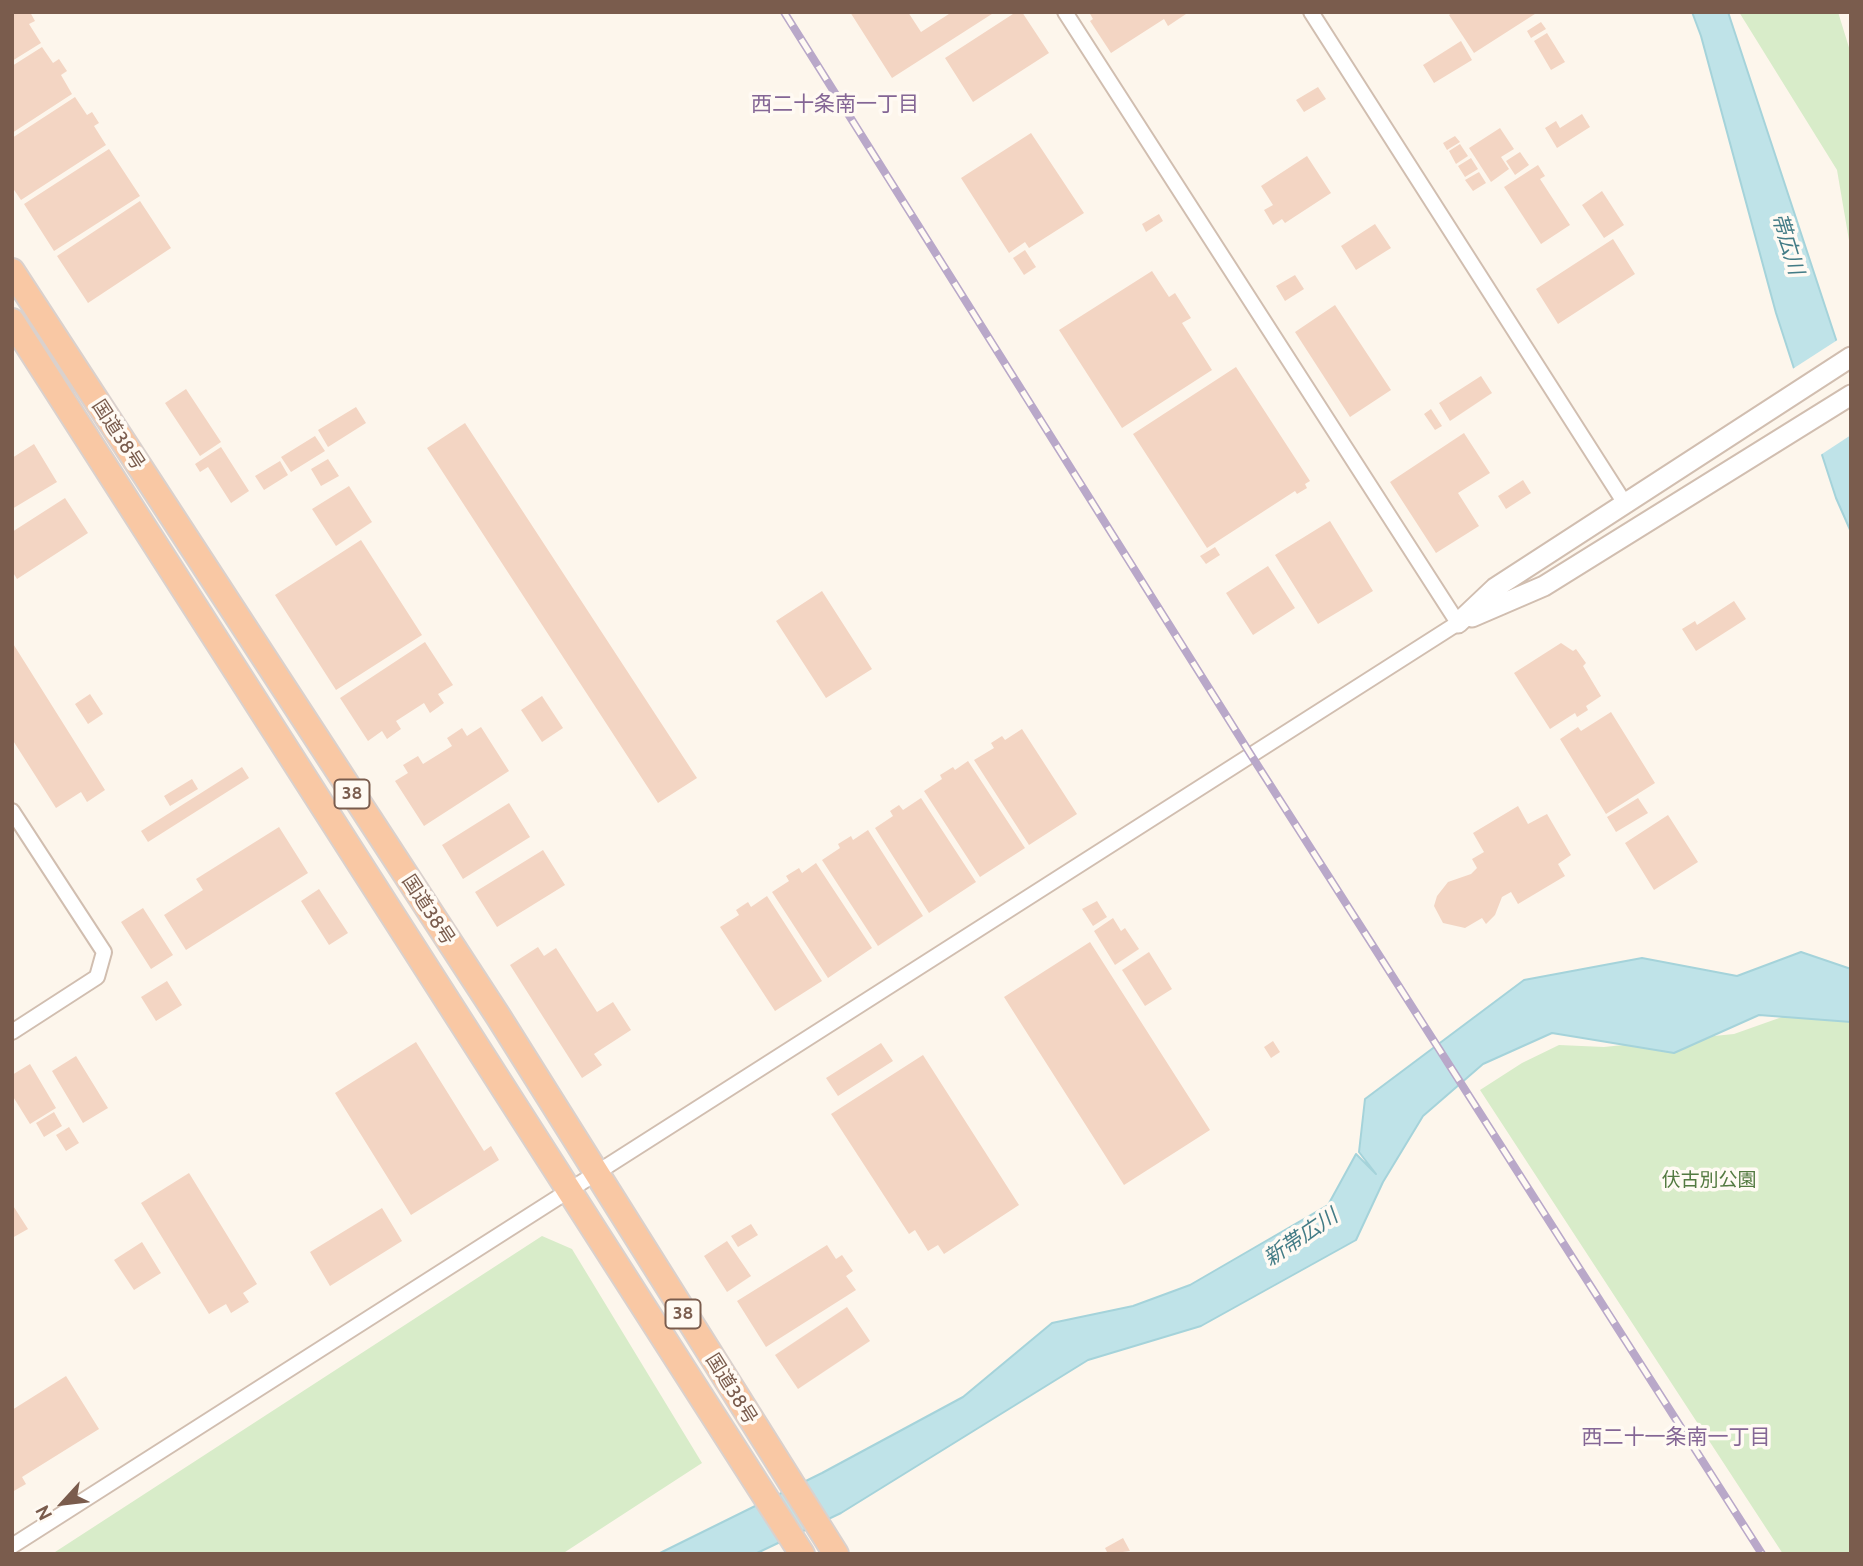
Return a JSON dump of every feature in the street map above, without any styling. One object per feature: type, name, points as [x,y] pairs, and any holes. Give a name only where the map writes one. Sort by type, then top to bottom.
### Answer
[{"type":"highway","name":"国道38号","points":[[12,271],[498,1016],[836,1554]]},
{"type":"highway","name":"国道38号","points":[[12,321],[802,1554]]},
{"type":"street","points":[[1065,12],[1458,623]]},
{"type":"street","points":[[1311,12],[1641,528]]},
{"type":"street","points":[[1458,623],[1495,588],[1851,357]]},
{"type":"street","points":[[12,1546],[1458,623],[1544,586],[1851,395]]},
{"type":"street","points":[[12,811],[104,952],[97,977],[12,1032]]},
{"type":"green space","points":[[1739,12],[1838,12],[1851,54],[1851,252],[1837,170]]},
{"type":"green space","name":"伏古別公園","points":[[1851,1005],[1851,1554],[1783,1554],[1480,1090],[1522,1063],[1559,1045],[1604,1047],[1734,1034],[1782,1017]]},
{"type":"green space","points":[[542,1236],[572,1249],[702,1463],[562,1554],[52,1554]]},
{"type":"water","name":"帯広川","points":[[1692,12],[1728,12],[1851,385],[1851,532],[1836,498],[1776,313],[1701,36]]},
{"type":"water","name":"新帯広川","points":[[1801,952],[1851,969],[1851,1022],[1759,1015],[1674,1053],[1552,1033],[1483,1064],[1423,1116],[1383,1182],[1356,1240],[1201,1326],[1088,1360],[841,1513],[755,1554],[658,1554],[822,1473],[963,1397],[1052,1323],[1133,1306],[1190,1285],[1328,1205],[1356,1154],[1376,1174],[1359,1152],[1365,1099],[1524,980],[1642,958],[1737,976]]},
{"type":"pier","points":[[1839,339],[1851,374],[1851,435],[1819,456],[1791,370]]},
{"type":"building","points":[[12,12],[30,12],[35,21],[29,24],[41,43],[12,61]]},
{"type":"building","points":[[850,12],[908,12],[921,32],[952,12],[995,12],[892,78]]},
{"type":"building","points":[[1016,12],[1022,12],[1049,53],[973,102],[945,58]]},
{"type":"building","points":[[1089,12],[1189,12],[1168,26],[1164,19],[1111,53],[1090,21],[1093,19]]},
{"type":"building","points":[[1453,12],[1538,12],[1474,53],[1449,15]]},
{"type":"building","points":[[1541,22],[1546,29],[1531,38],[1527,31]]},
{"type":"building","points":[[1547,33],[1565,62],[1551,70],[1534,41]]},
{"type":"building","points":[[1461,41],[1472,60],[1434,83],[1423,65]]},
{"type":"building","points":[[42,47],[53,63],[59,59],[67,71],[61,75],[72,94],[12,133],[12,66]]},
{"type":"building","points":[[1318,87],[1326,99],[1304,112],[1296,100]]},
{"type":"building","points":[[75,97],[87,115],[92,112],[99,123],[94,126],[106,145],[21,200],[12,187],[12,138]]},
{"type":"building","points":[[1582,114],[1590,127],[1557,148],[1545,128],[1556,121],[1560,128]]},
{"type":"building","points":[[1500,128],[1514,149],[1501,157],[1509,169],[1491,182],[1469,148]]},
{"type":"building","points":[[1031,133],[1084,213],[1029,248],[1025,242],[1009,253],[961,178]]},
{"type":"building","points":[[1455,136],[1460,142],[1447,150],[1443,143]]},
{"type":"building","points":[[1460,144],[1468,156],[1456,164],[1449,151]]},
{"type":"building","points":[[109,149],[140,196],[54,251],[24,204]]},
{"type":"building","points":[[1520,152],[1529,165],[1515,175],[1506,161]]},
{"type":"building","points":[[1307,156],[1331,193],[1285,223],[1282,219],[1273,225],[1264,210],[1273,205],[1261,186]]},
{"type":"building","points":[[1471,158],[1478,169],[1465,177],[1458,166]]},
{"type":"building","points":[[1538,165],[1545,176],[1540,179],[1570,225],[1541,244],[1504,187]]},
{"type":"building","points":[[1479,172],[1486,183],[1473,191],[1465,180]]},
{"type":"building","points":[[1602,191],[1624,225],[1604,238],[1582,205]]},
{"type":"building","points":[[140,201],[171,248],[88,303],[57,256]]},
{"type":"building","points":[[1159,214],[1163,221],[1146,232],[1142,224]]},
{"type":"building","points":[[1375,224],[1391,248],[1356,270],[1341,246]]},
{"type":"building","points":[[1613,239],[1635,274],[1558,324],[1536,289]]},
{"type":"building","points":[[1025,250],[1036,267],[1024,275],[1013,258]]},
{"type":"building","points":[[1152,271],[1169,297],[1175,293],[1191,318],[1182,323],[1212,370],[1122,428],[1059,330]]},
{"type":"building","points":[[1295,275],[1304,289],[1285,301],[1276,286]]},
{"type":"building","points":[[1335,305],[1391,390],[1350,417],[1295,332]]},
{"type":"building","points":[[1236,367],[1310,481],[1305,484],[1307,488],[1297,494],[1295,491],[1207,548],[1133,434]]},
{"type":"building","points":[[1481,376],[1492,393],[1450,421],[1439,403]]},
{"type":"building","points":[[186,389],[221,442],[200,456],[165,403]]},
{"type":"building","points":[[356,407],[366,423],[328,447],[318,430]]},
{"type":"building","points":[[1431,409],[1442,426],[1435,430],[1424,414]]},
{"type":"building","points":[[465,423],[697,778],[658,803],[427,448]]},
{"type":"building","points":[[1464,433],[1490,473],[1458,493],[1479,526],[1436,553],[1390,482]]},
{"type":"building","points":[[315,436],[325,451],[291,472],[281,457]]},
{"type":"building","points":[[34,444],[57,482],[12,509],[12,458]]},
{"type":"building","points":[[221,447],[249,491],[231,503],[208,467],[200,472],[195,464]]},
{"type":"building","points":[[328,459],[339,476],[321,486],[311,469]]},
{"type":"building","points":[[280,461],[288,475],[264,490],[255,476]]},
{"type":"building","points":[[1523,480],[1531,493],[1506,509],[1498,496]]},
{"type":"building","points":[[349,486],[372,522],[336,546],[312,509]]},
{"type":"building","points":[[65,498],[88,533],[17,579],[12,571],[12,532]]},
{"type":"building","points":[[1330,521],[1373,591],[1318,624],[1275,555]]},
{"type":"building","points":[[361,540],[422,635],[336,690],[275,595]]},
{"type":"building","points":[[1215,547],[1220,555],[1206,564],[1200,556]]},
{"type":"building","points":[[1268,566],[1295,608],[1253,635],[1226,593]]},
{"type":"building","points":[[822,591],[872,669],[826,698],[776,621]]},
{"type":"building","points":[[1734,601],[1746,619],[1696,651],[1682,629],[1695,621],[1697,625]]},
{"type":"building","points":[[12,642],[105,790],[87,802],[81,792],[56,808],[12,739]]},
{"type":"building","points":[[425,642],[453,685],[438,694],[444,703],[430,713],[424,703],[396,721],[401,729],[387,739],[382,731],[368,741],[340,698]]},
{"type":"building","points":[[1561,643],[1573,651],[1576,649],[1586,663],[1583,666],[1601,696],[1586,706],[1588,710],[1577,717],[1575,713],[1550,729],[1514,673]]},
{"type":"building","points":[[90,694],[103,714],[88,724],[75,704]]},
{"type":"building","points":[[542,696],[563,728],[542,742],[521,710]]},
{"type":"building","points":[[1611,712],[1655,783],[1606,814],[1560,739],[1578,727],[1581,731]]},
{"type":"building","points":[[481,727],[509,771],[424,826],[395,781],[408,773],[403,765],[418,756],[423,764],[452,746],[447,738],[462,728],[467,736]]},
{"type":"building","points":[[1022,729],[1077,814],[1029,845],[974,760],[994,748],[991,743],[1002,736],[1005,740]]},
{"type":"building","points":[[968,761],[1025,848],[980,877],[924,791],[942,779],[940,775],[953,767],[955,770]]},
{"type":"building","points":[[242,767],[249,778],[148,842],[141,831]]},
{"type":"building","points":[[192,779],[198,789],[170,806],[164,796]]},
{"type":"building","points":[[921,798],[976,882],[929,913],[875,828],[893,816],[890,811],[899,805],[903,810]]},
{"type":"building","points":[[1638,798],[1648,813],[1616,832],[1607,817]]},
{"type":"building","points":[[509,803],[530,837],[463,879],[442,845]]},
{"type":"building","points":[[1518,806],[1528,824],[1547,814],[1571,855],[1558,864],[1565,876],[1518,904],[1511,892],[1502,897],[1495,915],[1486,924],[1482,918],[1465,928],[1443,923],[1434,906],[1437,896],[1448,882],[1471,874],[1477,868],[1472,859],[1484,852],[1473,833]]},
{"type":"building","points":[[1668,815],[1698,862],[1654,890],[1625,843]]},
{"type":"building","points":[[279,827],[308,873],[186,950],[164,915],[203,890],[196,879]]},
{"type":"building","points":[[868,830],[923,916],[878,946],[822,860],[840,848],[838,844],[851,836],[853,840]]},
{"type":"building","points":[[543,850],[565,885],[497,927],[475,892]]},
{"type":"building","points":[[816,863],[872,948],[828,978],[772,892],[789,881],[786,876],[799,868],[802,873]]},
{"type":"building","points":[[319,889],[348,933],[329,945],[301,901]]},
{"type":"building","points":[[767,896],[822,981],[775,1011],[720,927],[739,915],[736,910],[748,902],[751,907]]},
{"type":"building","points":[[1097,901],[1107,917],[1093,926],[1082,909]]},
{"type":"building","points":[[143,908],[173,955],[151,969],[121,922]]},
{"type":"building","points":[[1113,918],[1121,931],[1125,928],[1139,949],[1115,965],[1094,931]]},
{"type":"building","points":[[1090,942],[1210,1130],[1124,1185],[1004,997]]},
{"type":"building","points":[[538,947],[544,956],[556,948],[597,1012],[613,1002],[631,1030],[594,1054],[602,1065],[582,1078],[510,965]]},
{"type":"building","points":[[1149,952],[1172,989],[1145,1006],[1122,970]]},
{"type":"building","points":[[167,981],[182,1005],[156,1021],[141,997]]},
{"type":"building","points":[[1273,1041],[1280,1052],[1271,1058],[1264,1047]]},
{"type":"building","points":[[416,1042],[484,1151],[491,1146],[499,1160],[411,1215],[335,1093]]},
{"type":"building","points":[[881,1043],[893,1061],[838,1096],[826,1078]]},
{"type":"building","points":[[923,1055],[1019,1205],[944,1254],[938,1245],[928,1251],[915,1230],[909,1234],[831,1114]]},
{"type":"building","points":[[76,1056],[108,1108],[83,1123],[52,1071]]},
{"type":"building","points":[[30,1064],[56,1108],[30,1124],[12,1095],[12,1075]]},
{"type":"building","points":[[54,1112],[62,1126],[44,1137],[36,1123]]},
{"type":"building","points":[[69,1127],[79,1143],[66,1151],[56,1135]]},
{"type":"building","points":[[189,1173],[257,1284],[243,1293],[249,1302],[231,1313],[226,1304],[209,1314],[141,1203]]},
{"type":"building","points":[[12,1204],[28,1229],[12,1238]]},
{"type":"building","points":[[382,1208],[402,1241],[330,1286],[310,1252]]},
{"type":"building","points":[[751,1224],[758,1235],[738,1247],[731,1236]]},
{"type":"building","points":[[727,1241],[751,1276],[727,1292],[704,1256]]},
{"type":"building","points":[[142,1242],[161,1273],[134,1290],[114,1260]]},
{"type":"building","points":[[827,1245],[836,1259],[842,1255],[853,1271],[846,1276],[856,1290],[766,1347],[737,1301]]},
{"type":"building","points":[[847,1307],[870,1341],[798,1389],[775,1355]]},
{"type":"building","points":[[66,1376],[99,1429],[22,1477],[26,1484],[12,1492],[12,1410]]},
{"type":"building","points":[[1123,1538],[1130,1551],[1108,1554],[1105,1548]]},
{"type":"railway","points":[[784,12],[1251,755],[1762,1554]]},
{"type":"district","name":"西二十条南一丁目","points":[[835,105]]},
{"type":"district","name":"西二十一条南一丁目","points":[[1676,1438]]}]
